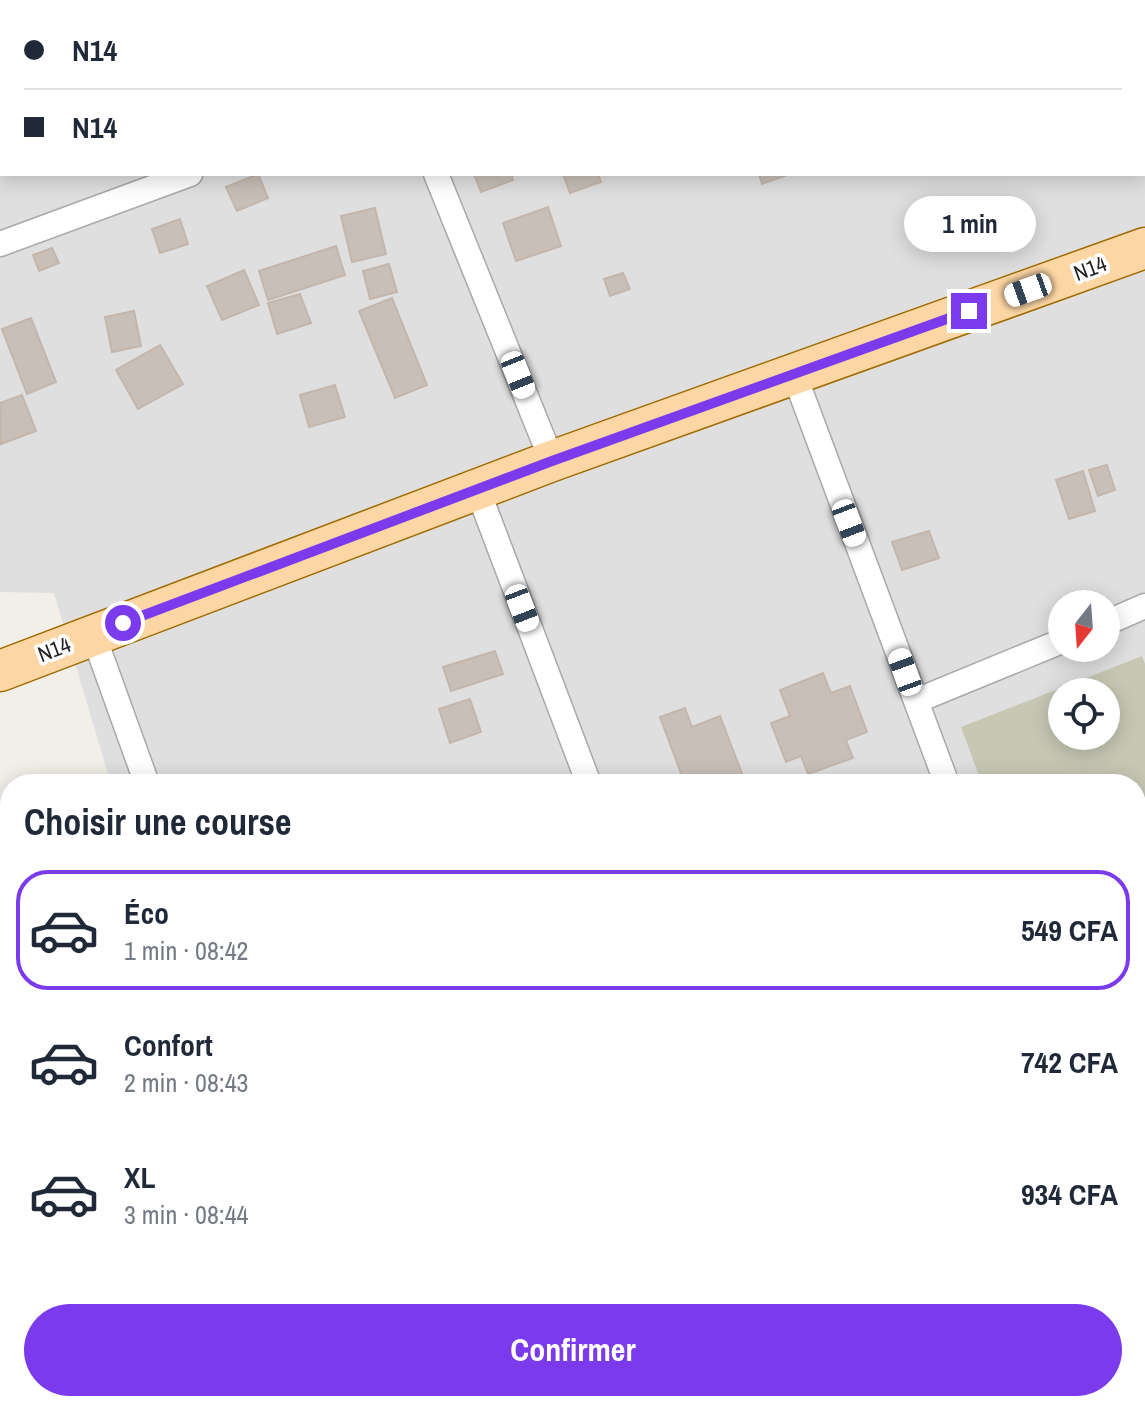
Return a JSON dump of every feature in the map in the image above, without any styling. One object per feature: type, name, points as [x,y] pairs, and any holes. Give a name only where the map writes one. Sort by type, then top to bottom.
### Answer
[{"type":"main road","name":"N14","points":[[0,671],[552,461],[1145,248]]},
{"type":"street","points":[[437,176],[552,461]]},
{"type":"street","points":[[0,244],[176,177]]},
{"type":"street","points":[[794,374],[943,774]]},
{"type":"street","points":[[478,491],[585,774]]},
{"type":"street","points":[[1120,617],[1145,606]]},
{"type":"street","points":[[93,634],[143,774]]},
{"type":"street","points":[[916,701],[1048,647]]},
{"type":"shaded area","points":[[0,176],[1145,176],[1145,774],[108,774],[54,593],[0,592]]},
{"type":"shaded area","points":[[1142,656],[1145,664],[1145,774],[978,774],[961,727],[1048,693],[1048,750],[1120,750],[1120,678],[1086,678]]},
{"type":"building","points":[[259,176],[268,198],[237,211],[226,187]]},
{"type":"building","points":[[475,176],[512,176],[513,180],[481,192]]},
{"type":"building","points":[[564,176],[599,176],[601,182],[570,193]]},
{"type":"building","points":[[760,176],[784,176],[762,184]]},
{"type":"building","points":[[548,207],[561,246],[516,261],[503,223]]},
{"type":"building","points":[[375,208],[386,254],[352,262],[341,216]]},
{"type":"building","points":[[180,219],[188,244],[160,253],[152,229]]},
{"type":"building","points":[[336,246],[345,275],[268,300],[259,271]]},
{"type":"building","points":[[52,248],[59,263],[39,271],[33,255]]},
{"type":"building","points":[[389,264],[397,292],[370,299],[363,271]]},
{"type":"building","points":[[244,270],[259,305],[222,320],[207,286]]},
{"type":"building","points":[[623,273],[630,289],[610,296],[604,279]]},
{"type":"building","points":[[300,294],[311,323],[277,334],[268,303]]},
{"type":"building","points":[[392,298],[427,385],[395,398],[359,311]]},
{"type":"building","points":[[134,311],[141,346],[112,352],[105,317]]},
{"type":"building","points":[[31,318],[56,382],[27,394],[2,329]]},
{"type":"building","points":[[160,345],[183,384],[138,409],[116,370]]},
{"type":"building","points":[[335,385],[345,417],[309,427],[300,395]]},
{"type":"building","points":[[22,395],[36,431],[1,444],[0,403]]},
{"type":"building","points":[[1107,465],[1115,490],[1098,496],[1089,470]]},
{"type":"building","points":[[1083,471],[1095,511],[1069,519],[1056,480]]},
{"type":"building","points":[[929,531],[939,558],[902,570],[892,542]]},
{"type":"building","points":[[495,651],[503,674],[451,691],[443,667]]},
{"type":"building","points":[[823,673],[831,693],[850,686],[867,732],[846,740],[853,758],[808,774],[801,756],[786,762],[771,723],[790,716],[780,690]]},
{"type":"building","points":[[470,699],[481,732],[450,743],[439,709]]},
{"type":"building","points":[[685,708],[692,727],[720,716],[742,774],[681,774],[660,717]]},
{"type":"route","points":[[123,623],[552,461],[969,311]]}]
